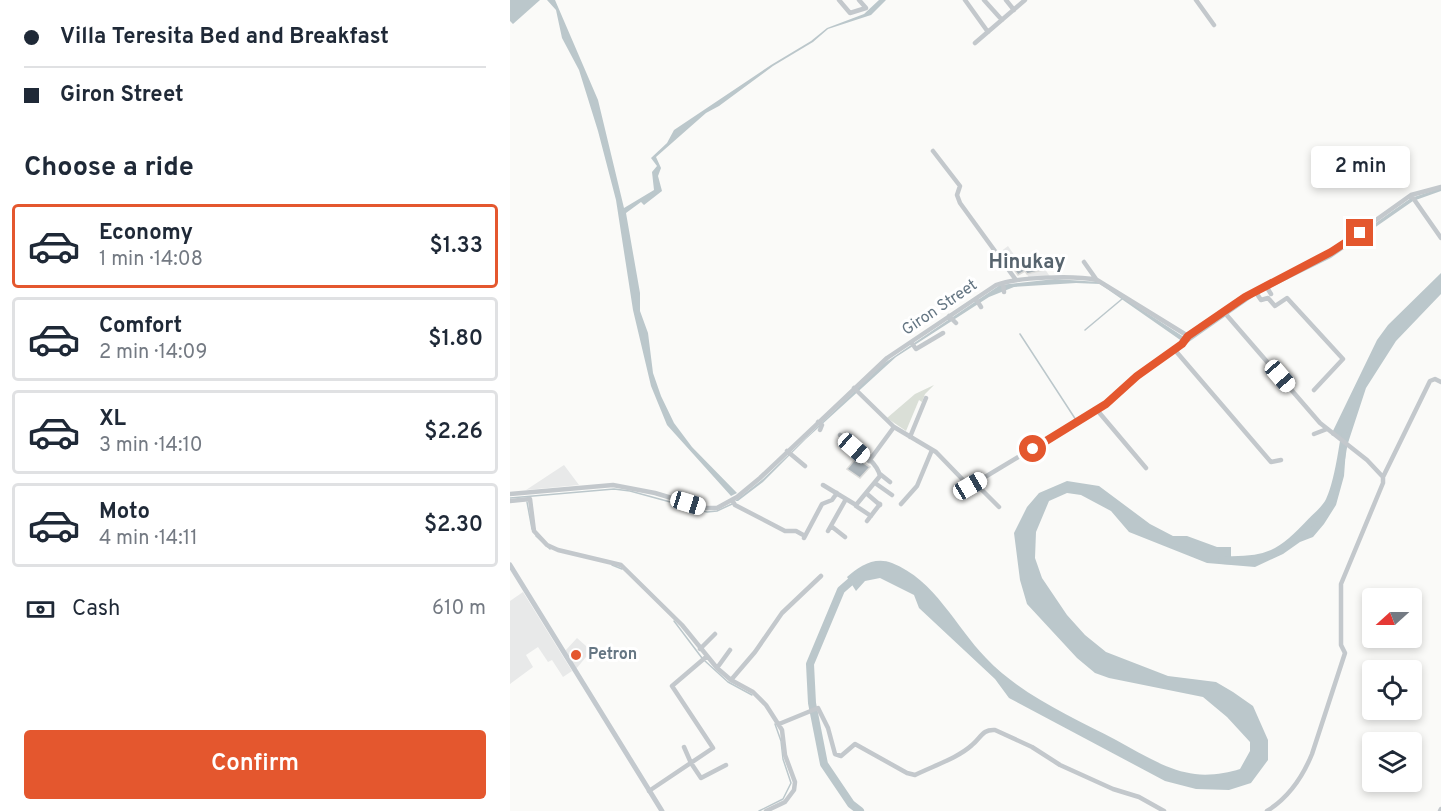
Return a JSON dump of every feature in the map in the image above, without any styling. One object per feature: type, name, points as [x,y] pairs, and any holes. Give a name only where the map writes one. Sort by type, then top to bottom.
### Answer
[{"type":"main road","points":[[510,565],[662,811]]},
{"type":"street","points":[[839,0],[850,13],[866,8],[859,0]]},
{"type":"street","points":[[965,0],[988,32]]},
{"type":"street","points":[[969,5],[976,0]]},
{"type":"street","points":[[984,0],[1002,20]]},
{"type":"street","points":[[1006,0],[1014,10]]},
{"type":"street","points":[[975,43],[1023,1]]},
{"type":"street","points":[[1199,1],[1214,25]]},
{"type":"street","points":[[933,151],[960,186],[957,195],[959,201],[1016,280]]},
{"type":"street","points":[[970,486],[1097,410],[1185,340],[1267,286],[1284,280],[1351,243],[1413,197],[1441,187]]},
{"type":"street","points":[[1413,197],[1441,238]]},
{"type":"street","points":[[1331,253],[1335,259]]},
{"type":"street","points":[[1084,262],[1096,279]]},
{"type":"street","name":"Giron Street","points":[[719,507],[734,501],[789,453],[887,358],[952,319],[1003,284],[1016,280],[1027,283],[1096,279],[1115,289],[1185,340]]},
{"type":"street","points":[[1003,284],[1004,292]]},
{"type":"street","points":[[1267,286],[1271,294]]},
{"type":"street","points":[[1256,293],[1261,300],[1268,298],[1275,306],[1287,298],[1342,359],[1314,390]]},
{"type":"street","points":[[1225,314],[1329,431],[1367,460],[1383,477]]},
{"type":"street","points":[[912,344],[916,349],[943,333]]},
{"type":"street","points":[[1174,349],[1271,462],[1281,460]]},
{"type":"street","points":[[1267,811],[1280,803],[1306,769],[1345,653],[1341,645],[1341,584],[1383,483],[1383,477],[1430,381],[1435,379],[1441,382]]},
{"type":"street","points":[[856,390],[894,427],[932,450],[970,486],[982,490],[999,507]]},
{"type":"street","points":[[910,437],[926,398]]},
{"type":"street","points":[[1097,410],[1146,468]]},
{"type":"street","points":[[869,461],[894,427]]},
{"type":"street","points":[[1314,434],[1329,431]]},
{"type":"street","points":[[840,435],[890,482]]},
{"type":"street","points":[[901,504],[917,486],[932,450]]},
{"type":"street","points":[[789,453],[805,466]]},
{"type":"street","points":[[823,485],[856,505],[880,474]]},
{"type":"street","points":[[875,483],[892,495]]},
{"type":"street","points":[[510,494],[613,485],[655,493],[705,508],[719,507],[722,513]]},
{"type":"street","points":[[734,501],[785,531],[796,531],[805,537],[822,504],[832,500],[837,493]]},
{"type":"street","points":[[866,493],[881,505],[867,521]]},
{"type":"street","points":[[510,501],[531,499],[534,531],[547,545],[558,550],[621,565],[657,598],[700,649],[703,660],[753,692],[766,705],[779,724],[785,745],[785,755],[793,771],[794,790],[785,802],[766,811]]},
{"type":"street","points":[[845,537],[830,529],[846,499]]},
{"type":"street","points":[[856,506],[871,516]]},
{"type":"street","points":[[731,680],[756,652],[782,613],[821,576]]},
{"type":"street","points":[[700,649],[715,634]]},
{"type":"street","points":[[717,668],[730,650]]},
{"type":"street","points":[[649,790],[713,748],[672,686],[703,660]]},
{"type":"street","points":[[779,724],[818,708],[828,728],[836,754],[841,756],[855,744],[907,773],[915,775],[973,745],[980,734],[995,730],[1008,735],[1059,765],[1113,789],[1139,797],[1164,811]]},
{"type":"street","points":[[684,747],[701,778],[726,765]]},
{"type":"shaded area","points":[[510,0],[540,0],[513,24],[510,21]]},
{"type":"shaded area","points":[[547,0],[555,0],[598,100],[624,208],[654,190],[652,172],[657,166],[651,158],[667,143],[674,130],[811,41],[827,28],[864,14],[879,0],[886,0],[871,15],[828,29],[813,42],[773,66],[706,113],[656,157],[661,168],[658,176],[662,191],[644,205],[641,202],[626,213],[640,293],[640,311],[648,333],[653,373],[661,396],[674,423],[692,447],[737,493],[731,496],[667,425],[651,386],[633,310],[616,200],[598,131],[579,70],[562,38],[556,10]]},
{"type":"shaded area","points":[[1441,188],[1441,191],[1413,201],[1331,258],[1256,295],[1186,344],[1100,284],[1076,283],[1014,287],[989,297],[896,357],[806,439],[763,482],[735,501],[763,479],[883,364],[1000,285],[1055,279],[1099,282],[1187,339],[1253,294],[1340,248],[1411,198]]},
{"type":"shaded area","points":[[1008,246],[1019,262],[1034,253],[1051,278],[1029,278],[1020,262],[1010,267],[1000,252]]},
{"type":"shaded area","points":[[1441,273],[1441,294],[1396,341],[1366,388],[1346,449],[1344,476],[1336,505],[1313,537],[1255,567],[1207,563],[1129,532],[1111,511],[1081,495],[1067,493],[1049,501],[1036,532],[1035,558],[1042,578],[1067,615],[1085,635],[1106,652],[1168,676],[1216,682],[1253,706],[1268,740],[1268,760],[1251,783],[1229,790],[1196,789],[1165,781],[1009,698],[995,679],[919,608],[914,595],[880,578],[865,581],[856,591],[847,577],[873,561],[892,563],[907,571],[932,592],[986,658],[1031,694],[1144,756],[1175,769],[1207,775],[1240,769],[1250,751],[1250,742],[1227,717],[1203,697],[1109,678],[1095,673],[1077,658],[1027,604],[1020,580],[1014,533],[1027,507],[1039,493],[1067,481],[1099,486],[1150,524],[1173,536],[1187,536],[1217,547],[1231,547],[1231,560],[1254,559],[1277,553],[1306,528],[1330,500],[1338,478],[1344,440],[1331,435],[1377,340],[1388,325]]},
{"type":"shaded area","points":[[934,385],[925,394],[922,402],[919,400],[906,431],[887,418],[915,394]]},
{"type":"shaded area","points":[[564,465],[579,485],[526,490]]},
{"type":"shaded area","points":[[523,592],[572,671],[563,677],[552,660],[548,662],[538,647],[526,655],[533,667],[510,684],[510,601]]},
{"type":"shaded area","points":[[577,638],[595,654],[589,660],[586,657],[576,669],[565,651]]},
{"type":"building","points":[[1028,259],[1031,265],[1037,261],[1043,270],[1027,274],[1025,271],[1018,275],[1013,268]]},
{"type":"building","points":[[856,458],[870,467],[860,478],[847,469]]},
{"type":"waterway","points":[[1085,330],[1122,299]]},
{"type":"waterway","points":[[1020,334],[1076,420]]},
{"type":"waterway","points":[[1222,560],[1251,559],[1273,554],[1291,541],[1322,511],[1329,503],[1336,485],[1345,436]]},
{"type":"waterway","points":[[510,498],[614,489],[630,491],[707,512],[717,511],[732,504]]},
{"type":"waterway","points":[[527,502],[532,529]]},
{"type":"waterway","points":[[536,536],[550,549]]},
{"type":"waterway","points":[[612,565],[622,569]]},
{"type":"waterway","points":[[856,577],[841,590],[810,664],[812,703],[824,764],[851,804],[860,811]]},
{"type":"waterway","points":[[674,621],[702,658]]},
{"type":"waterway","points":[[705,661],[728,682],[752,695]]},
{"type":"waterway","points":[[759,811],[783,799],[791,783],[775,724]]},
{"type":"place","name":"Petron","points":[[576,655]]},
{"type":"district","name":"Hinukay","points":[[1027,263]]},
{"type":"route","points":[[1033,449],[1106,404],[1137,376],[1182,344],[1188,336],[1245,297],[1331,252],[1360,233]]}]
